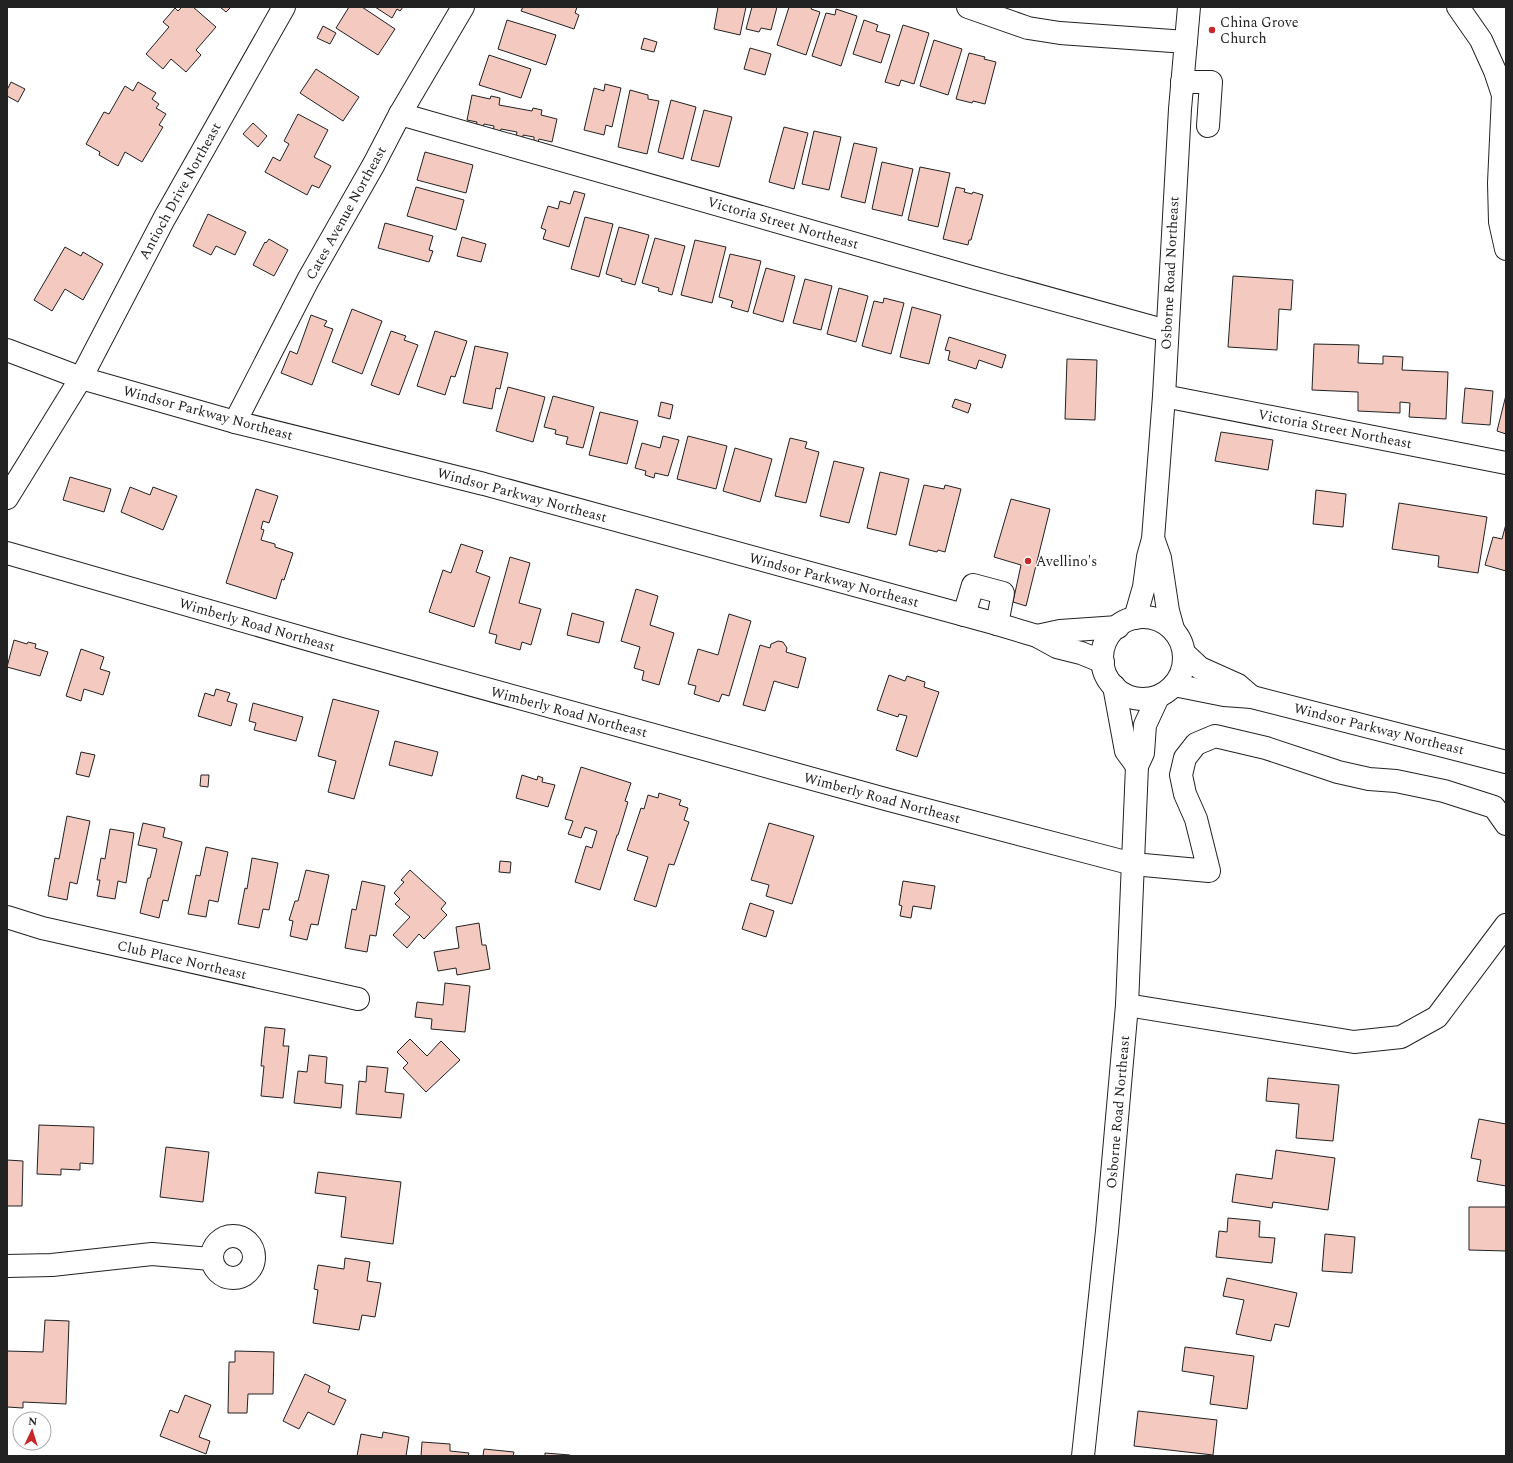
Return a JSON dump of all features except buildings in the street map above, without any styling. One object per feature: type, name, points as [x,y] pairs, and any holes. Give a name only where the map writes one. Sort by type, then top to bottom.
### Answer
[{"type":"street","name":"Antioch Drive Northeast","points":[[7,498],[81,378],[164,219],[284,7]]},
{"type":"street","name":"Cates Avenue Northeast","points":[[235,422],[308,280],[374,164],[400,114],[463,7]]},
{"type":"street","points":[[968,7],[1028,28],[1060,33],[1186,42]]},
{"type":"street","name":"Osborne Road Northeast","points":[[1126,622],[1144,587],[1148,557],[1153,540],[1164,396],[1182,82],[1189,7]]},
{"type":"street","points":[[1458,7],[1481,40],[1495,70],[1503,95],[1499,183],[1500,222],[1506,248]]},
{"type":"street","points":[[1182,82],[1211,82],[1208,126]]},
{"type":"street","name":"Victoria Street Northeast","points":[[400,114],[967,276],[1167,331]]},
{"type":"street","name":"Windsor Parkway Northeast","points":[[7,350],[81,378],[235,422],[484,484],[997,624],[1037,636],[1057,647],[1080,653],[1103,662]]},
{"type":"street","name":"Victoria Street Northeast","points":[[1164,396],[1506,463]]},
{"type":"street","name":"Osborne Road Northeast","points":[[1153,540],[1160,558],[1168,611],[1173,629]]},
{"type":"street","name":"Wimberly Road Northeast","points":[[7,553],[353,652],[874,796],[1133,864],[1209,871],[1196,819],[1185,794],[1181,775],[1185,758],[1196,744],[1215,736],[1266,748],[1338,772],[1369,779],[1396,781],[1444,791],[1494,807],[1506,824]]},
{"type":"street","points":[[964,615],[973,584],[1003,593],[997,624]]},
{"type":"street","points":[[1149,617],[1162,621],[1173,629],[1181,641],[1185,654],[1184,667],[1179,680],[1166,691],[1145,699],[1132,698],[1119,692],[1110,682],[1104,670],[1102,657],[1105,643],[1112,632],[1126,622],[1149,617]]},
{"type":"street","name":"Windsor Parkway Northeast","points":[[1037,636],[1126,622]]},
{"type":"street","name":"Windsor Parkway Northeast","points":[[1185,654],[1200,668],[1238,685],[1252,697]]},
{"type":"street","points":[[1114,686],[1126,751],[1137,766]]},
{"type":"street","name":"Windsor Parkway Northeast","points":[[1166,691],[1252,697],[1506,762]]},
{"type":"street","name":"Osborne Road Northeast","points":[[1083,1456],[1107,1231],[1127,1005],[1137,766],[1142,753],[1145,725],[1166,691]]},
{"type":"street","name":"Club Place Northeast","points":[[7,917],[42,928],[358,999]]},
{"type":"street","points":[[1127,1005],[1354,1042],[1401,1037],[1437,1018],[1506,925]]},
{"type":"street","points":[[7,1266],[52,1265],[152,1254],[212,1258]]},
{"type":"place","name":"China Grove Church","points":[[1212,30]]},
{"type":"place","name":"Avellino's","points":[[1028,561]]}]
